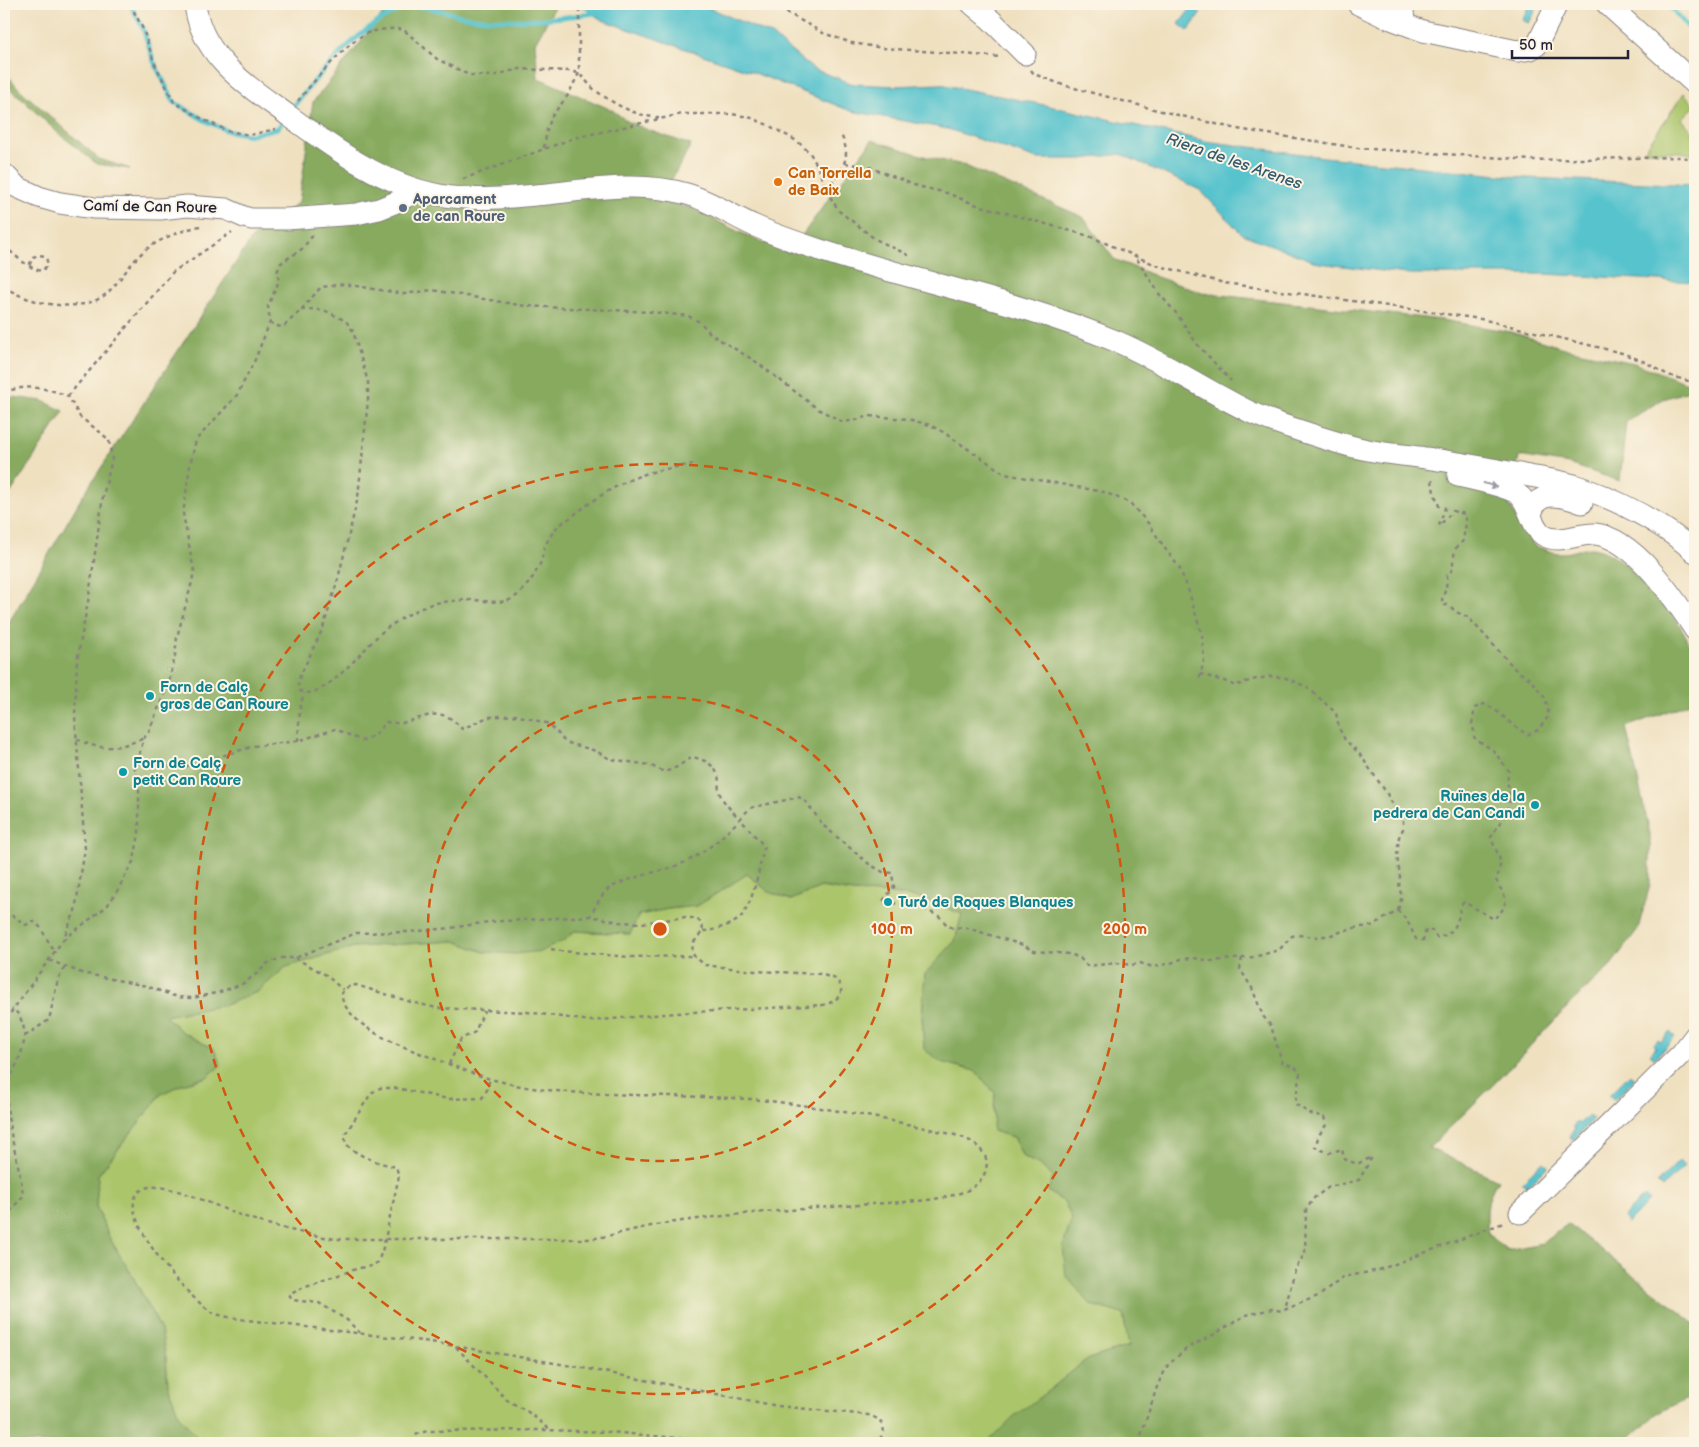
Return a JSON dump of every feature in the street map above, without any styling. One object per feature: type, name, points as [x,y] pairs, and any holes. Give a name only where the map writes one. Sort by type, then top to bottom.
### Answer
[{"type":"street","points":[[195,4],[199,26],[206,40],[224,64],[263,98],[345,154],[386,178],[418,190],[457,198],[481,198],[516,197],[611,188],[658,188],[694,196],[752,225],[814,248],[911,278],[968,291],[1070,323],[1162,362],[1252,414],[1307,433],[1366,450],[1421,460],[1482,467],[1577,486],[1630,508],[1659,524],[1695,552]]},
{"type":"street","points":[[972,4],[1025,54]]},
{"type":"street","points":[[1358,4],[1423,31],[1505,49],[1524,51],[1531,49],[1541,39],[1557,4]]},
{"type":"street","points":[[1400,4],[1403,10],[1404,24]]},
{"type":"street","points":[[1607,4],[1695,84]]},
{"type":"street","name":"Camí de Can Roure","points":[[4,174],[17,187],[39,197],[60,203],[94,208],[160,209],[187,206],[226,209],[252,219],[287,219],[356,214],[379,209],[399,201],[418,190]]},
{"type":"street","points":[[1421,460],[1451,474],[1518,494],[1529,510],[1536,528],[1550,538],[1559,539],[1584,534],[1597,534],[1622,543],[1662,584],[1695,630]]},
{"type":"street","points":[[1529,510],[1529,494],[1533,486],[1546,479]]},
{"type":"street","points":[[1529,510],[1536,502],[1550,496],[1561,496],[1612,515],[1659,524]]},
{"type":"street","points":[[1520,1213],[1682,1053],[1695,1036]]},
{"type":"path","points":[[130,4],[142,29],[154,62],[174,102],[204,120],[228,131],[250,135],[278,128],[306,91],[363,34],[398,28],[404,30],[437,59],[470,75],[492,76],[519,69],[580,73],[593,88],[629,112],[659,118]]},
{"type":"path","points":[[544,148],[552,116],[568,95],[580,73],[578,4]]},
{"type":"path","points":[[772,4],[823,33],[852,43],[883,48],[996,58],[1025,54],[1034,74],[1063,85],[1237,129],[1358,148],[1410,150],[1480,157],[1532,160],[1682,157],[1695,159]]},
{"type":"path","points":[[455,180],[477,174],[574,138],[659,118],[682,114],[731,114],[749,117],[797,141],[810,153],[818,167],[826,190],[839,211],[875,239],[912,257]]},
{"type":"path","points":[[826,190],[845,163],[846,147],[840,133]]},
{"type":"path","points":[[845,163],[870,167],[917,186],[974,204],[1089,236],[1156,265],[1224,283],[1466,316],[1527,328],[1622,353],[1645,362],[1668,375],[1695,383]]},
{"type":"path","points":[[4,1022],[40,970],[50,960],[64,940],[107,906],[134,860],[139,834],[140,791],[135,769],[144,738],[149,731],[169,682],[177,637],[194,570],[184,514],[190,465],[196,440],[237,394],[254,362],[270,322],[268,306],[279,281],[277,272],[281,263],[302,249],[333,216]]},
{"type":"path","points":[[68,396],[173,272],[252,219]]},
{"type":"path","points":[[4,286],[17,295],[46,303],[68,306],[90,303],[105,295],[136,259],[156,243],[187,230],[208,224]]},
{"type":"path","points":[[4,246],[29,266],[36,270],[42,271],[47,266],[47,260],[45,256],[32,257],[29,266]]},
{"type":"path","points":[[1136,257],[1160,295],[1177,314],[1197,344],[1236,386]]},
{"type":"path","points":[[270,322],[276,326],[283,326],[301,310],[321,287],[344,284],[404,294],[432,290],[525,306],[652,312],[688,316],[700,322],[712,335],[755,360],[818,409],[843,422],[869,416],[908,418],[930,425],[943,432],[1004,474],[1104,492],[1130,503],[1148,523],[1179,567],[1188,589],[1202,635],[1204,660],[1199,681]]},
{"type":"path","points":[[301,310],[314,309],[326,311],[346,321],[353,331],[368,382],[368,400],[358,497],[323,628],[300,676],[299,690],[304,693],[310,694],[320,690],[349,666],[373,639],[384,630],[423,608],[440,602],[473,600],[498,602],[514,598],[522,591],[540,563],[544,547],[555,529],[577,512],[608,491],[626,482],[648,473],[693,464]]},
{"type":"path","points":[[4,392],[19,387],[31,387],[44,388],[68,396],[80,417],[108,440],[112,459],[103,496],[89,596],[77,661],[75,717],[84,849],[75,910],[64,940]]},
{"type":"path","points":[[1398,911],[1407,920],[1416,939],[1423,940],[1426,930],[1433,931],[1437,938],[1444,936],[1452,930],[1460,919],[1460,907],[1464,902],[1494,919],[1504,908],[1506,899],[1496,880],[1501,868],[1498,851],[1491,837],[1507,811],[1511,795],[1507,782],[1509,771],[1492,749],[1476,740],[1473,735],[1475,708],[1484,704],[1490,707],[1522,730],[1527,736],[1538,730],[1548,717],[1548,709],[1544,698],[1530,679],[1517,671],[1468,617],[1456,612],[1450,605],[1443,605],[1442,598],[1446,589],[1447,576],[1452,570],[1455,548],[1464,540],[1463,536],[1467,524],[1465,514],[1453,511],[1439,526],[1445,508],[1439,506],[1421,460]]},
{"type":"path","points":[[590,916],[604,892],[638,877],[682,863],[718,841],[750,808],[799,797],[806,802],[824,826],[869,864],[883,872],[892,873],[894,887],[882,902],[918,906],[939,916],[947,925],[953,928],[964,926],[1034,951],[1070,954],[1080,958],[1087,966],[1117,964],[1132,966],[1140,963],[1152,967],[1181,959],[1194,958],[1212,961],[1254,957],[1279,950],[1292,936],[1317,937],[1331,935],[1352,928],[1371,926],[1398,911],[1402,896],[1399,888],[1400,876],[1397,856],[1399,836],[1403,829],[1403,818],[1395,809],[1386,792],[1358,752],[1345,740],[1339,728],[1336,713],[1307,688],[1286,678],[1274,676],[1252,680],[1235,686],[1228,682],[1200,674]]},
{"type":"path","points":[[298,741],[300,707],[304,693]]},
{"type":"path","points":[[137,763],[149,762],[175,767],[189,766],[254,746],[298,741],[335,729],[362,741],[376,734],[386,722],[400,723],[439,714],[454,719],[462,729],[488,717],[516,715],[546,723],[565,742],[596,751],[610,759],[649,765],[665,772],[692,757],[705,760],[716,769],[719,780],[718,791],[728,807],[764,846],[754,888],[740,918],[726,926],[709,932],[704,931]]},
{"type":"path","points":[[77,739],[89,745],[115,748],[144,738]]},
{"type":"path","points":[[4,913],[15,917],[26,925],[33,921],[40,927],[54,953]]},
{"type":"path","points":[[50,960],[82,973],[146,986],[177,997],[193,998],[220,992],[242,984],[268,963],[282,958],[295,958],[356,933],[408,932],[488,922],[590,916],[619,922],[642,923],[686,917],[697,919],[702,924],[704,931]]},
{"type":"path","points":[[704,931],[694,942],[692,950],[694,956],[706,965],[830,976],[838,982],[841,987],[841,994],[832,1003],[823,1005],[676,1013],[590,1021],[526,1012],[437,1008],[356,985],[349,986],[344,990],[342,1002],[350,1014],[373,1032],[414,1051],[503,1082],[564,1092],[751,1099],[862,1114],[948,1133],[968,1139],[977,1144],[982,1151],[988,1168],[978,1182],[969,1189],[938,1197],[693,1220],[635,1229],[604,1238],[555,1240],[336,1238],[297,1232],[241,1216],[185,1194],[150,1187],[143,1189],[134,1199],[132,1207],[135,1216],[148,1243],[185,1289],[212,1312],[239,1319],[455,1347],[578,1367],[778,1406],[877,1418],[882,1421],[883,1433],[881,1439],[875,1443]]},
{"type":"path","points":[[551,949],[629,958],[694,956]]},
{"type":"path","points":[[295,958],[326,975],[344,990]]},
{"type":"path","points":[[1242,958],[1240,969],[1271,1026],[1282,1062],[1295,1067],[1300,1073],[1296,1104],[1313,1115],[1324,1116],[1326,1125],[1319,1134],[1315,1147],[1329,1152],[1342,1149],[1344,1159],[1357,1164],[1372,1156],[1359,1180],[1329,1187],[1314,1198],[1306,1210],[1305,1253],[1295,1270],[1285,1309]]},
{"type":"path","points":[[25,1036],[48,1020],[58,979],[65,967]]},
{"type":"path","points":[[4,1226],[7,1215],[23,1196],[22,1180],[17,1168],[6,1115],[7,1082],[19,1058],[25,1036],[24,1025],[20,1016],[13,1008]]},
{"type":"path","points":[[449,1064],[461,1039],[475,1032],[484,1010]]},
{"type":"path","points":[[361,1334],[347,1320],[319,1302],[292,1300],[289,1295],[314,1283],[372,1266],[378,1262],[399,1176],[396,1167],[359,1155],[351,1150],[345,1142],[346,1133],[368,1098],[380,1088],[396,1088],[448,1099],[482,1098],[487,1090],[490,1078]]},
{"type":"path","points":[[1140,1443],[1158,1384],[1168,1365],[1187,1348],[1213,1336],[1246,1315],[1272,1310],[1282,1311],[1320,1295],[1344,1277],[1379,1270],[1507,1221],[1520,1213]]},
{"type":"path","points":[[455,1347],[507,1400],[528,1412],[552,1430]]},
{"type":"path","points":[[415,1443],[416,1434],[427,1431],[552,1430],[634,1434],[733,1443]]},
{"type":"green space","points":[[391,4],[548,4],[554,9],[535,43],[538,78],[612,110],[627,121],[691,145],[659,202],[689,207],[737,231],[789,253],[872,140],[927,157],[963,165],[1083,217],[1114,259],[1202,293],[1442,320],[1511,332],[1567,349],[1634,363],[1695,386],[1695,389],[1663,399],[1626,422],[1620,481],[1569,464],[1519,456],[1509,505],[1534,546],[1560,553],[1595,548],[1615,557],[1644,581],[1671,612],[1690,644],[1696,664],[1695,701],[1626,727],[1650,834],[1650,885],[1638,929],[1611,965],[1572,1002],[1493,1085],[1429,1148],[1498,1180],[1489,1199],[1488,1234],[1507,1250],[1542,1243],[1568,1224],[1695,1324],[1695,1394],[1656,1414],[1624,1443],[990,1443],[991,1439],[1013,1417],[1086,1360],[1129,1346],[1123,1314],[1091,1305],[1066,1276],[1063,1246],[1072,1219],[1065,1203],[1048,1191],[1053,1177],[1039,1164],[1023,1157],[1013,1137],[993,1131],[995,1093],[975,1071],[941,1062],[924,1049],[922,1016],[925,974],[955,941],[962,914],[922,898],[884,893],[853,892],[821,887],[791,900],[769,892],[747,874],[697,906],[639,915],[630,934],[574,931],[565,940],[542,951],[515,954],[484,952],[455,941],[354,947],[286,967],[257,992],[225,1005],[165,1016],[182,1032],[214,1049],[221,1065],[207,1077],[182,1084],[161,1094],[98,1175],[96,1206],[110,1239],[161,1330],[168,1386],[179,1416],[202,1443],[4,1443],[4,631],[82,497],[252,238],[299,202],[313,102]]},
{"type":"green space","points":[[4,71],[19,89],[99,159],[130,169],[97,164],[57,132],[7,85],[4,81]]},
{"type":"green space","points":[[1684,93],[1695,106],[1682,119],[1695,135],[1695,155],[1681,152],[1644,151]]},
{"type":"green space","points":[[13,397],[43,401],[64,411],[4,503],[4,404]]},
{"type":"green space","points":[[747,874],[769,892],[791,900],[821,887],[853,892],[884,893],[922,898],[962,914],[955,941],[925,975],[922,1016],[924,1049],[941,1062],[975,1071],[995,1093],[993,1131],[1013,1137],[1023,1157],[1039,1164],[1054,1177],[1048,1191],[1065,1203],[1072,1219],[1063,1246],[1091,1305],[1123,1313],[1129,1346],[1086,1360],[991,1439],[990,1443],[201,1443],[179,1416],[168,1386],[161,1330],[110,1239],[96,1206],[98,1175],[161,1094],[182,1084],[207,1077],[214,1049],[182,1032],[165,1016],[225,1005],[256,992],[286,967],[354,947],[455,941],[484,952],[565,940],[574,931],[629,934],[639,915],[697,906]]},
{"type":"water","name":"Riera de les Arenes","points":[[578,4],[701,4],[771,35],[813,69],[853,84],[896,86],[940,84],[1205,141],[1324,157],[1527,178],[1695,185],[1695,282],[1545,274],[1407,274],[1319,263],[1242,234],[1200,190],[1121,154],[1082,159],[1037,159],[948,129],[851,111],[755,73],[602,20]]},
{"type":"water","points":[[1530,4],[1537,8],[1529,23],[1522,20]]},
{"type":"water","points":[[1192,7],[1201,13],[1188,31],[1179,24]]},
{"type":"water","points":[[1670,1032],[1675,1037],[1655,1058],[1650,1054],[1656,1047],[1654,1044],[1658,1040],[1661,1042]]},
{"type":"water","points":[[1630,1074],[1635,1079],[1614,1100],[1609,1095]]},
{"type":"water","points":[[1589,1115],[1593,1119],[1573,1140],[1569,1136],[1575,1129],[1573,1126],[1577,1122],[1579,1124]]},
{"type":"water","points":[[1543,1161],[1548,1166],[1527,1186],[1522,1182]]},
{"type":"water","points":[[1679,1161],[1684,1166],[1662,1188],[1657,1183]]},
{"type":"water","points":[[1644,1196],[1649,1201],[1628,1223],[1623,1218]]},
{"type":"waterway","points":[[130,4],[143,29],[154,62],[174,102],[204,120],[228,131],[250,135],[278,128],[284,119]]},
{"type":"waterway","points":[[1667,4],[1695,35]]},
{"type":"waterway","points":[[290,111],[328,66],[359,36],[375,24],[408,7],[413,6],[468,17],[500,20],[549,18],[597,13]]},
{"type":"place","name":"Can Torrella de Baix","points":[[778,182]]},
{"type":"place","name":"Aparcament de can Roure","points":[[403,208]]},
{"type":"place","name":"Forn de Calç gros de Can Roure","points":[[150,696]]},
{"type":"place","name":"Forn de Calç petit Can Roure","points":[[123,772]]},
{"type":"place","name":"Ruïnes de la pedrera de Can Candi","points":[[1535,805]]},
{"type":"place","name":"Turó de Roques Blanques","points":[[888,902]]}]
